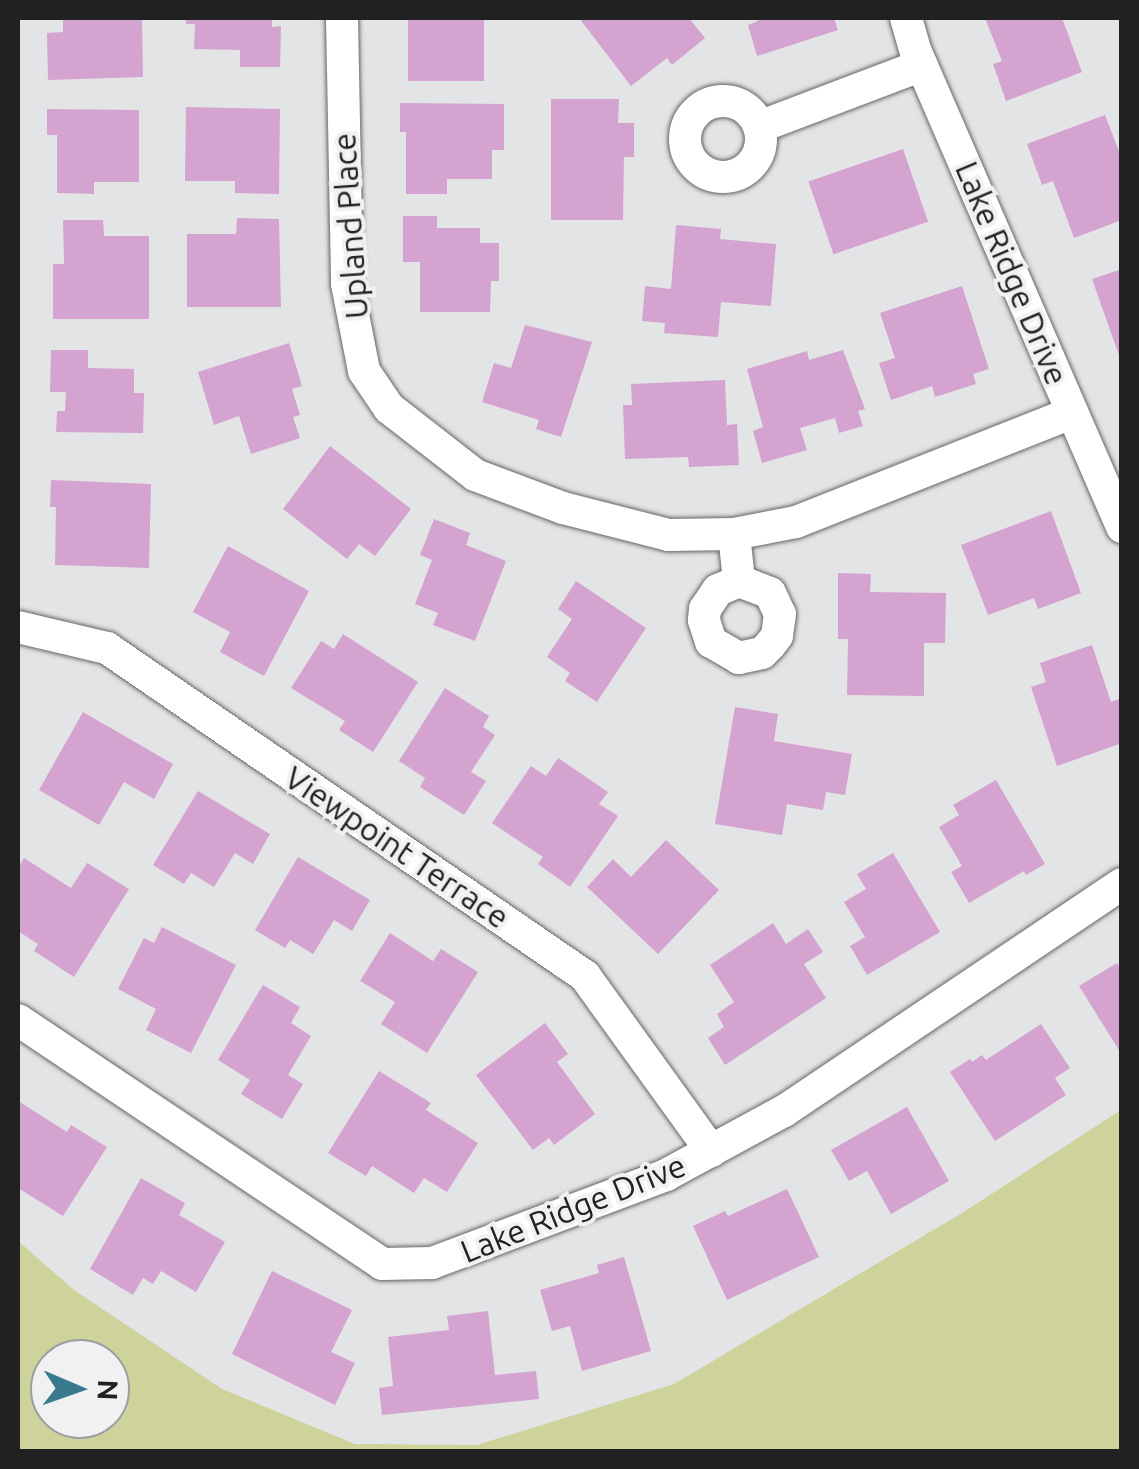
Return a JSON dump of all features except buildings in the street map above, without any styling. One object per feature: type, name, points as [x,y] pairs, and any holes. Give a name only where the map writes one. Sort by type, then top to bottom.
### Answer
[{"type":"street","name":"Upland Place","points":[[342,18],[348,284],[364,371],[389,408],[476,475],[563,508],[669,535],[734,534],[796,522],[1072,413]]},
{"type":"street","name":"Lake Ridge Drive","points":[[906,18],[922,65],[1122,527]]},
{"type":"street","points":[[759,127],[922,65]]},
{"type":"street","points":[[734,534],[739,581]]},
{"type":"street","name":"Viewpoint Terrace","points":[[18,627],[107,648],[585,976],[711,1151]]},
{"type":"street","name":"Lake Ridge Drive","points":[[18,1020],[382,1264],[432,1264],[666,1175],[784,1111],[1122,884]]},
{"type":"green space","points":[[1121,1110],[1121,1451],[18,1451],[18,1241],[74,1290],[222,1389],[355,1444],[477,1445],[674,1384],[962,1213]]}]
